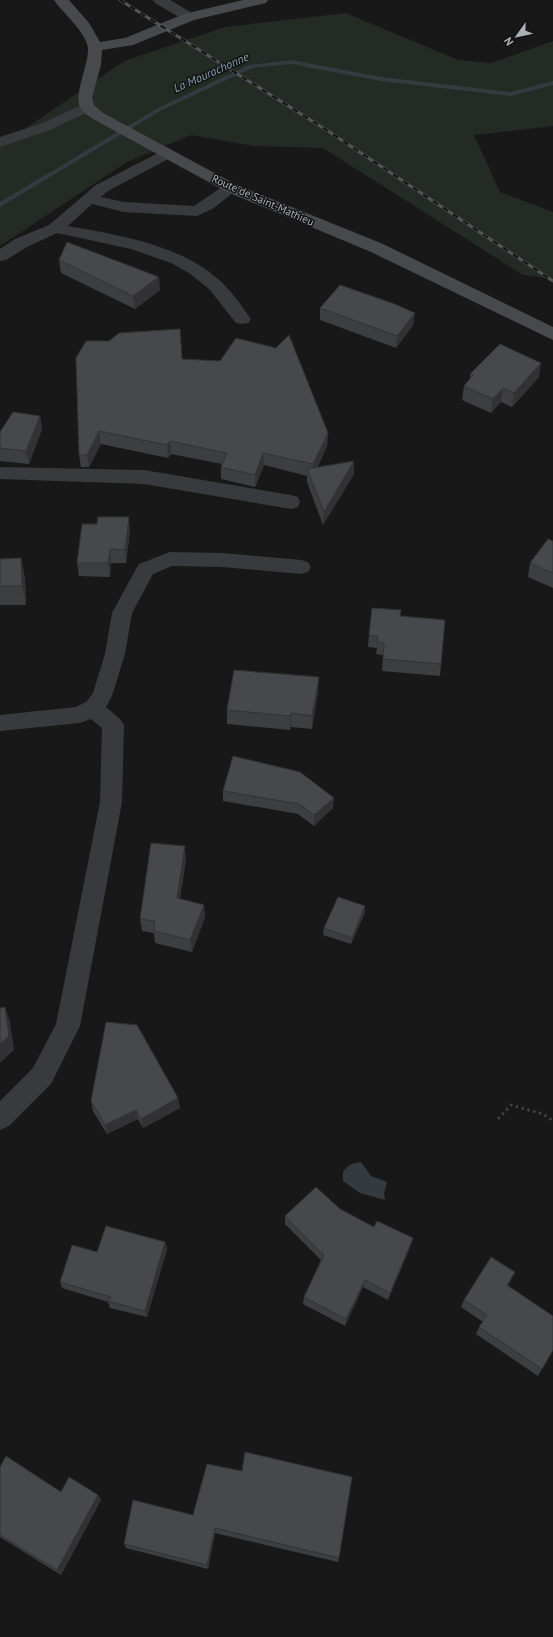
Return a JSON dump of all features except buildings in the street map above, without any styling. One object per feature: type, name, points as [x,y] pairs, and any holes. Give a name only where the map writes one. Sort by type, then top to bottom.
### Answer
[{"type":"street","points":[[0,142],[92,112],[86,98],[94,65],[95,47],[84,26],[61,0]]},
{"type":"street","points":[[160,0],[188,17]]},
{"type":"street","points":[[95,47],[128,42],[188,17],[262,0]]},
{"type":"street","name":"Route de Saint-Mathieu","points":[[92,112],[230,188],[377,248],[553,334]]},
{"type":"street","points":[[0,256],[22,243],[55,228],[102,188],[167,154]]},
{"type":"street","points":[[90,199],[124,206],[197,211],[208,205],[230,188]]},
{"type":"street","points":[[55,228],[144,247],[185,264],[211,281],[242,319]]},
{"type":"street","points":[[0,473],[144,478],[291,502]]},
{"type":"street","points":[[0,723],[80,715],[93,708],[102,696],[115,654],[122,613],[146,569],[170,559],[222,560],[301,567]]},
{"type":"street","points":[[0,1118],[42,1076],[68,1026],[111,802],[113,725],[93,708]]},
{"type":"path","points":[[498,1119],[511,1105],[544,1114],[553,1121]]},
{"type":"shaded area","points":[[346,13],[458,60],[491,63],[553,41],[553,126],[474,135],[500,192],[553,212],[553,279],[523,275],[323,148],[254,146],[191,135],[127,162],[0,246],[0,146],[124,61],[225,27]]},
{"type":"shaded area","points":[[361,1162],[371,1176],[387,1182],[384,1194],[385,1200],[360,1193],[343,1181],[343,1172],[349,1166]]},
{"type":"waterway","name":"La Mourachonne","points":[[0,205],[160,109],[251,66],[291,62],[381,79],[511,94],[553,83]]},
{"type":"railway","points":[[120,0],[328,131],[553,281]]}]
